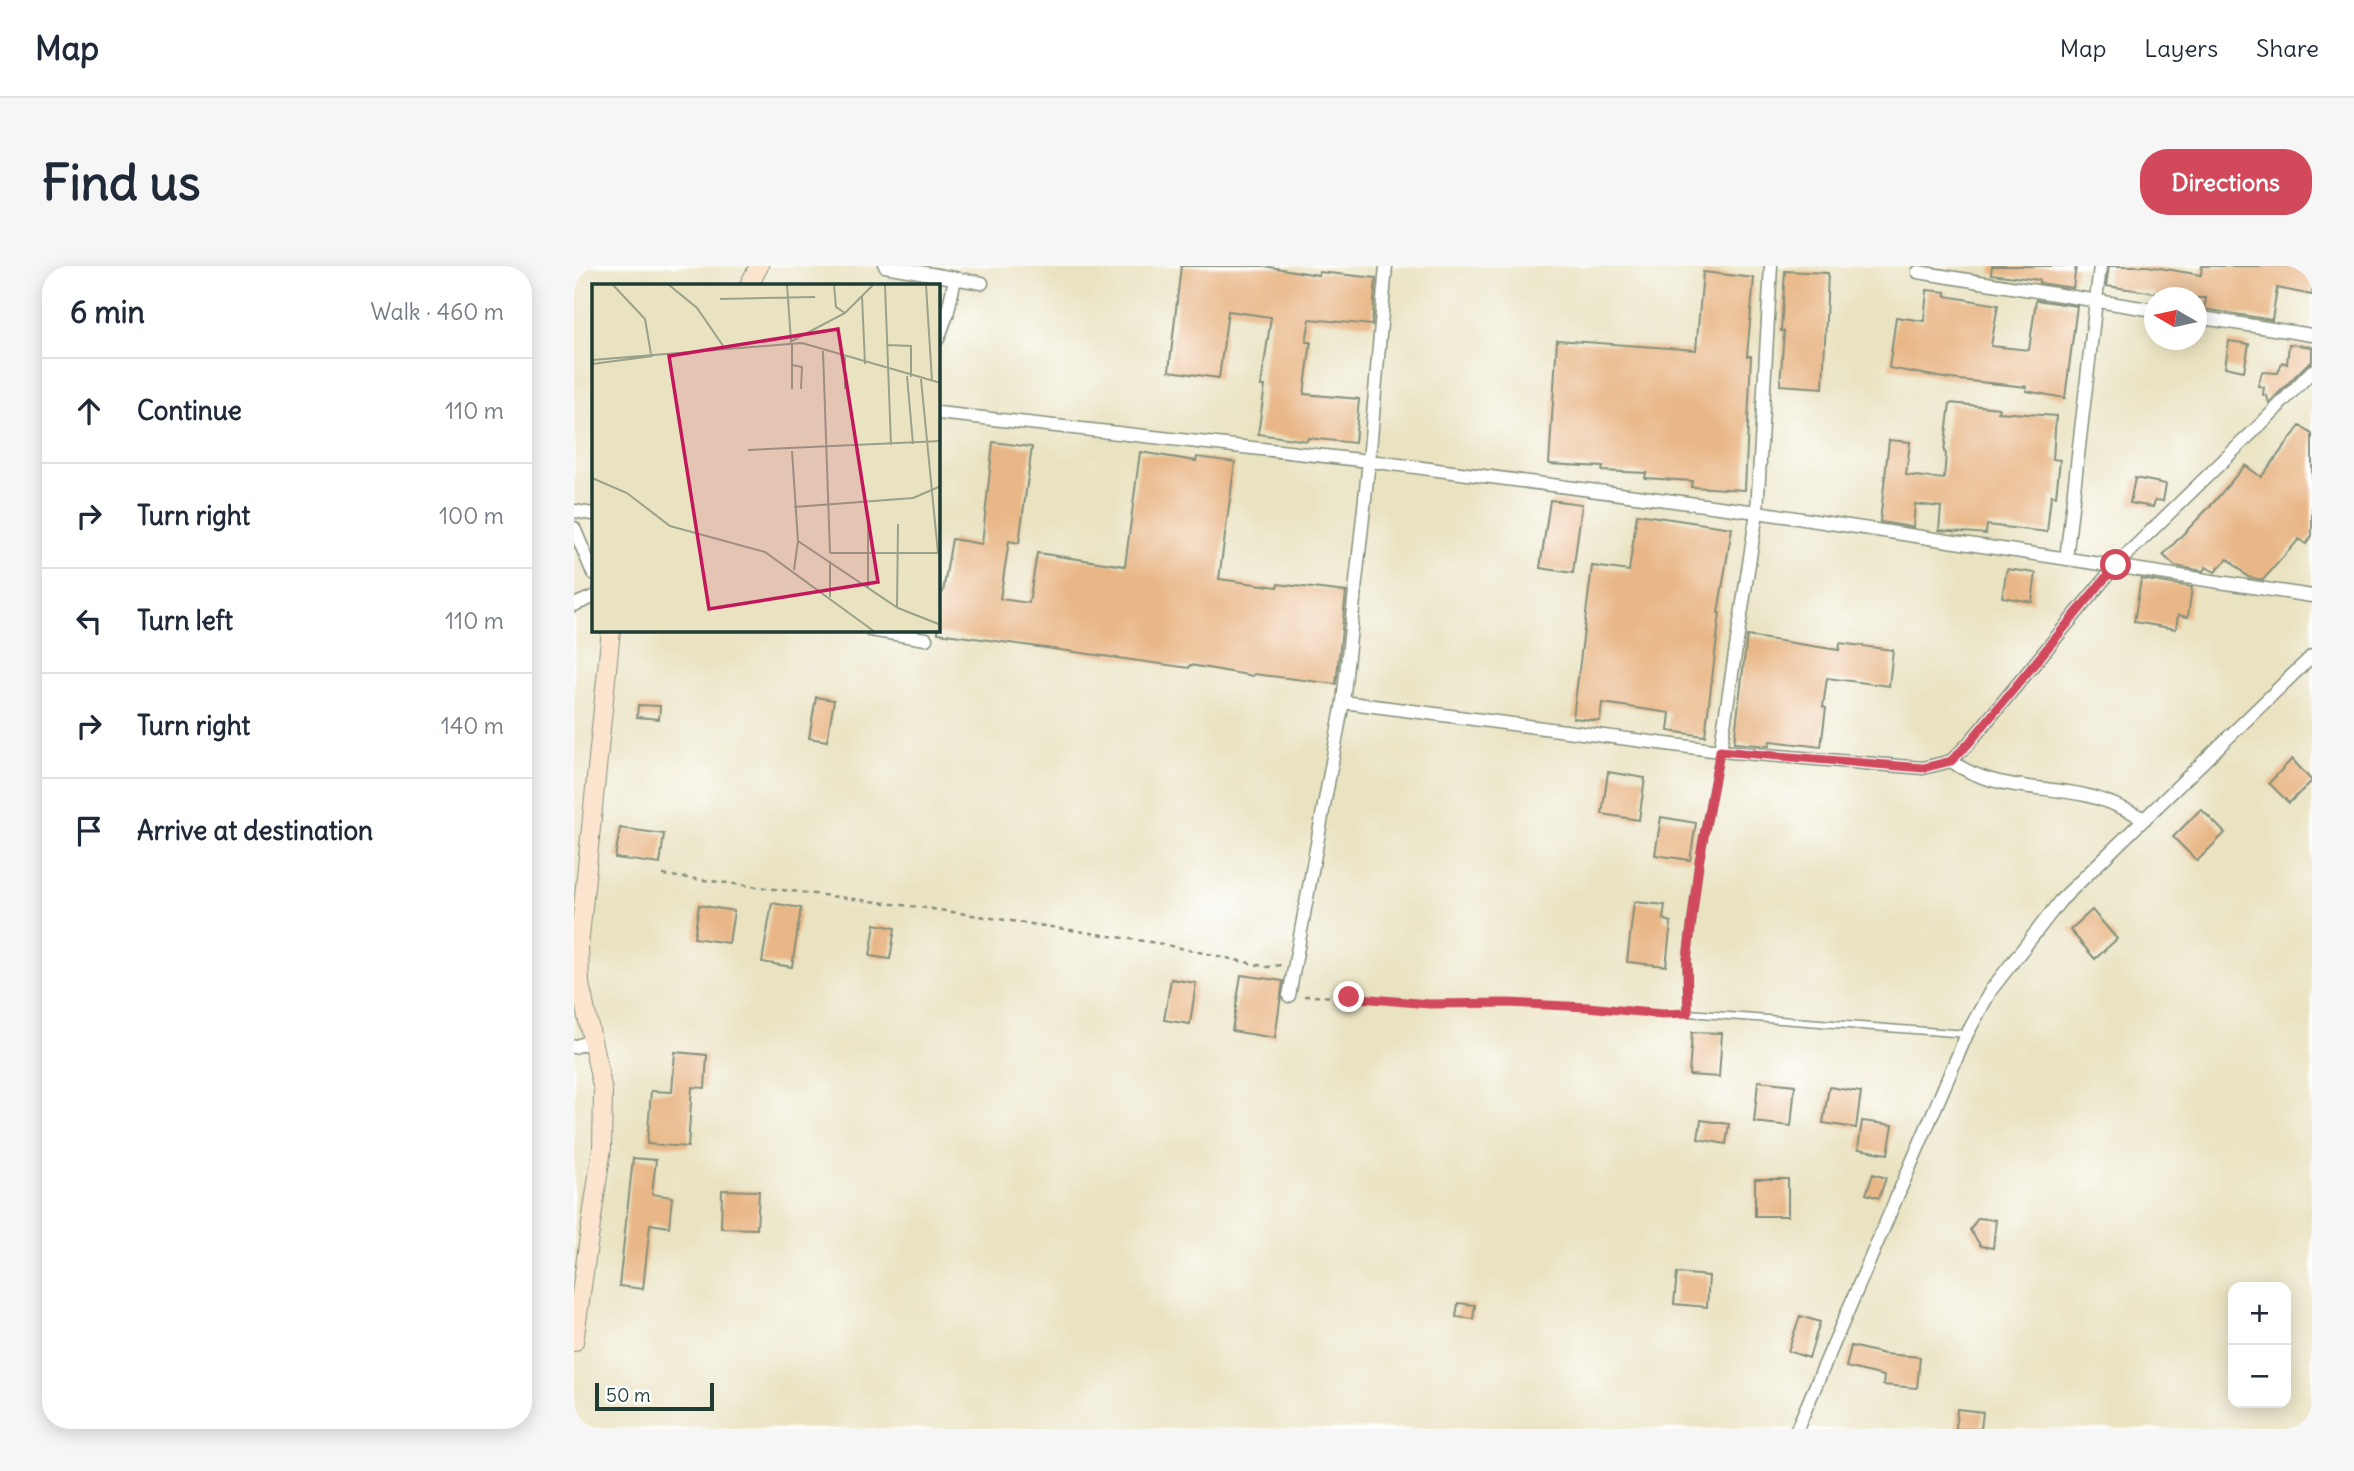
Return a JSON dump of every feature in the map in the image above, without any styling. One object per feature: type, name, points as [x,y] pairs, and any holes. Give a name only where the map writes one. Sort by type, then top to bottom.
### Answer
[{"type":"street","points":[[750,284],[759,266]]},
{"type":"street","points":[[885,266],[982,283]]},
{"type":"street","points":[[1289,996],[1343,702],[1369,461],[1386,266]]},
{"type":"street","points":[[1720,751],[1757,512],[1771,266]]},
{"type":"street","points":[[2066,559],[2100,266]]},
{"type":"street","points":[[1918,272],[2144,308]]},
{"type":"street","points":[[940,334],[955,279]]},
{"type":"street","points":[[2207,319],[2312,335]]},
{"type":"street","points":[[1343,702],[1720,751],[1923,768],[1951,761],[1969,743],[2116,565],[2312,371]]},
{"type":"street","points":[[940,413],[1369,461],[1757,512],[2312,596]]},
{"type":"street","points":[[574,512],[592,514]]},
{"type":"street","points":[[574,528],[592,571]]},
{"type":"street","points":[[574,604],[592,597]]},
{"type":"street","points":[[574,1342],[602,1148],[604,1117],[603,1091],[580,984],[579,946],[611,632]]},
{"type":"street","points":[[882,632],[926,639]]},
{"type":"street","points":[[1797,1429],[1967,1034],[1991,990],[2060,901],[2312,656]]},
{"type":"street","points":[[1951,761],[1965,771],[2008,786],[2084,795],[2123,807],[2145,819]]},
{"type":"street","points":[[574,1047],[593,1040]]},
{"type":"lane","points":[[1720,751],[1699,862],[1687,960],[1688,1013],[1967,1034]]},
{"type":"path","points":[[663,875],[926,908],[1131,939],[1268,967],[1285,965],[1297,954]]},
{"type":"path","points":[[1289,996],[1349,997],[1429,1004],[1508,1003],[1662,1014],[1688,1013]]},
{"type":"building","points":[[1181,266],[1264,266],[1318,275],[1319,272],[1376,278],[1372,325],[1310,319],[1306,342],[1311,342],[1304,394],[1359,399],[1355,443],[1308,438],[1307,441],[1258,434],[1265,386],[1261,386],[1271,317],[1228,311],[1219,378],[1169,371]]},
{"type":"building","points":[[1992,266],[2076,266],[2073,288],[2039,283],[2039,280],[1991,274]]},
{"type":"building","points":[[2109,266],[2148,266],[2201,275],[2202,266],[2290,266],[2312,270],[2312,295],[2277,288],[2272,320],[2207,309],[2207,287],[2144,287],[2144,291],[2106,286]]},
{"type":"building","points":[[1785,271],[1828,273],[1823,388],[1780,385]]},
{"type":"building","points":[[1703,272],[1754,278],[1747,356],[1751,356],[1745,490],[1691,487],[1692,481],[1645,478],[1646,473],[1602,471],[1603,467],[1549,464],[1557,340],[1696,350]]},
{"type":"building","points":[[1927,290],[1998,305],[1991,346],[2029,350],[2036,300],[2077,306],[2065,398],[2026,391],[2027,387],[1950,379],[1889,368],[1896,317],[1924,321]]},
{"type":"building","points":[[2229,341],[2249,344],[2244,371],[2225,367]]},
{"type":"building","points":[[2289,344],[2312,347],[2312,362],[2269,403],[2267,396],[2263,395],[2264,387],[2258,386],[2262,372],[2278,373],[2282,362],[2287,364]]},
{"type":"building","points":[[1950,403],[1999,408],[1998,412],[2056,416],[2053,459],[2060,460],[2056,496],[2051,495],[2047,532],[1987,525],[1986,534],[1939,530],[1941,507],[1915,504],[1913,527],[1880,522],[1889,440],[1910,442],[1906,475],[1944,479],[1944,452]]},
{"type":"building","points":[[2300,426],[2312,434],[2312,536],[2306,544],[2299,539],[2263,580],[2248,577],[2228,559],[2215,572],[2206,567],[2203,571],[2175,566],[2163,555],[2245,465],[2261,477]]},
{"type":"building","points":[[993,442],[1032,447],[1019,543],[1009,541],[1000,599],[1029,603],[1037,553],[1125,566],[1140,452],[1196,461],[1197,457],[1235,462],[1219,579],[1346,592],[1336,684],[1253,676],[1190,665],[1189,668],[938,633],[940,591],[943,592],[952,539],[982,544]]},
{"type":"building","points":[[2135,478],[2166,484],[2163,501],[2155,500],[2153,507],[2130,503]]},
{"type":"building","points":[[1550,500],[1582,504],[1573,573],[1540,568]]},
{"type":"building","points":[[1637,514],[1732,528],[1718,613],[1705,736],[1668,731],[1670,713],[1602,703],[1600,721],[1573,718],[1592,566],[1629,571]]},
{"type":"building","points":[[2007,569],[2036,573],[2032,602],[2002,597]]},
{"type":"building","points":[[2141,579],[2192,587],[2188,617],[2178,615],[2176,629],[2134,622]]},
{"type":"building","points":[[1747,636],[1839,650],[1840,643],[1893,650],[1889,686],[1827,678],[1821,747],[1770,741],[1769,746],[1734,743]]},
{"type":"building","points":[[816,697],[834,700],[827,741],[809,738]]},
{"type":"building","points":[[638,705],[660,706],[659,719],[637,717]]},
{"type":"building","points":[[2292,759],[2312,781],[2289,803],[2269,783]]},
{"type":"building","points":[[1608,772],[1645,778],[1639,820],[1602,814]]},
{"type":"building","points":[[2201,809],[2225,833],[2197,861],[2173,837]]},
{"type":"building","points":[[1661,817],[1696,823],[1690,860],[1655,855]]},
{"type":"building","points":[[620,828],[664,834],[660,864],[615,858]]},
{"type":"building","points":[[1634,902],[1665,905],[1663,919],[1671,922],[1666,966],[1627,962]]},
{"type":"building","points":[[772,903],[801,908],[792,967],[762,962]]},
{"type":"building","points":[[699,905],[734,911],[729,943],[694,938]]},
{"type":"building","points":[[2092,910],[2117,939],[2095,959],[2070,930]]},
{"type":"building","points":[[875,924],[895,928],[890,959],[870,956]]},
{"type":"building","points":[[1241,975],[1283,981],[1275,1038],[1232,1031]]},
{"type":"building","points":[[1171,979],[1196,983],[1190,1024],[1164,1020]]},
{"type":"building","points":[[1692,1032],[1722,1033],[1719,1077],[1689,1075]]},
{"type":"building","points":[[675,1052],[707,1055],[705,1088],[692,1087],[688,1147],[647,1144],[651,1091],[672,1092]]},
{"type":"building","points":[[1758,1081],[1795,1085],[1791,1126],[1754,1122]]},
{"type":"building","points":[[1829,1087],[1861,1092],[1856,1128],[1823,1123]]},
{"type":"building","points":[[1701,1120],[1729,1124],[1726,1144],[1698,1139]]},
{"type":"building","points":[[1862,1121],[1893,1125],[1888,1154],[1858,1149]]},
{"type":"building","points":[[633,1158],[656,1160],[652,1194],[672,1197],[669,1227],[650,1224],[643,1289],[619,1286]]},
{"type":"building","points":[[1873,1174],[1886,1178],[1879,1198],[1866,1194]]},
{"type":"building","points":[[1755,1179],[1788,1179],[1788,1216],[1755,1216]]},
{"type":"building","points":[[722,1190],[759,1191],[757,1229],[721,1228]]},
{"type":"building","points":[[1978,1218],[1996,1220],[1993,1248],[1981,1246],[1970,1230]]},
{"type":"building","points":[[1677,1273],[1709,1276],[1707,1307],[1674,1304]]},
{"type":"building","points":[[1458,1303],[1475,1305],[1473,1319],[1456,1317]]},
{"type":"building","points":[[1800,1316],[1820,1322],[1809,1358],[1788,1351]]},
{"type":"building","points":[[1851,1346],[1884,1354],[1920,1357],[1917,1388],[1883,1385],[1884,1376],[1846,1367]]},
{"type":"building","points":[[1957,1409],[1983,1412],[1981,1429],[1956,1429]]},
{"type":"route","points":[[1349,997],[1429,1004],[1508,1003],[1662,1014],[1688,1013],[1687,960],[1699,862],[1720,751],[1923,768],[1951,761],[1969,743],[2116,565]]}]
